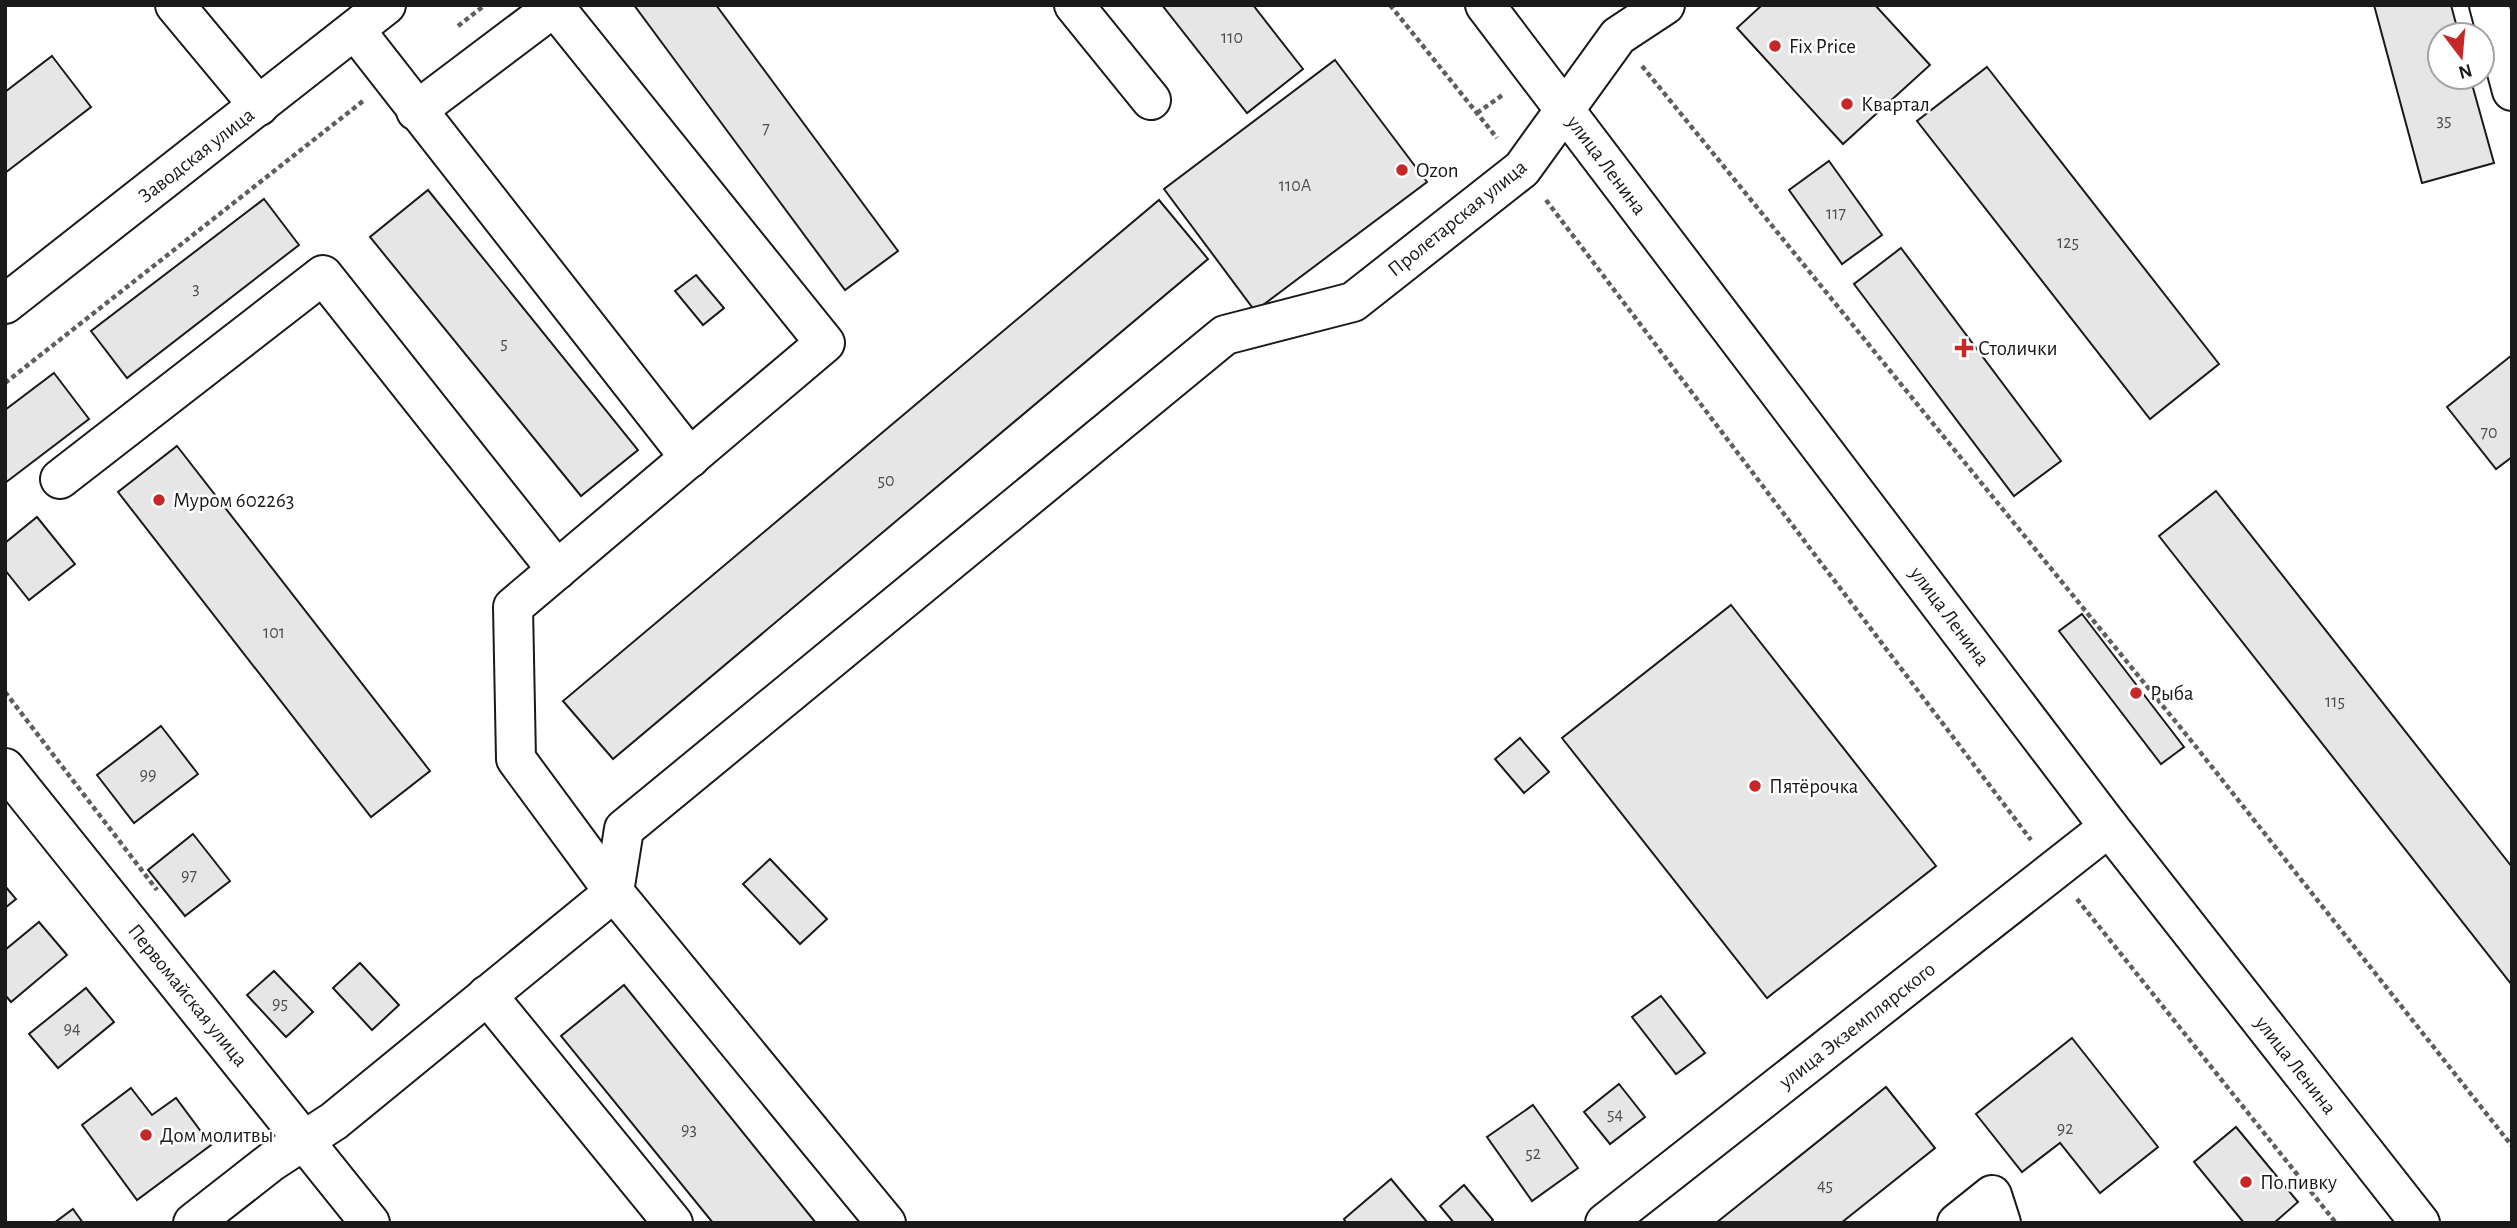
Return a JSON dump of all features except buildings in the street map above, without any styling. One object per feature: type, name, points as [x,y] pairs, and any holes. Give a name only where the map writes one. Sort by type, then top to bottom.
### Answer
[{"type":"street","points":[[175,5],[259,106]]},
{"type":"street","name":"Заводская улица","points":[[5,304],[386,5]]},
{"type":"street","points":[[1074,5],[1151,100]]},
{"type":"street","name":"улица Ленина","points":[[1485,5],[2109,827],[2420,1223]]},
{"type":"street","name":"Пролетарская улица","points":[[614,892],[624,830],[1225,335],[1353,302],[1522,169],[1618,36],[1665,5]]},
{"type":"street","points":[[2489,5],[2512,91]]},
{"type":"street","points":[[416,111],[553,6],[825,343],[513,607],[516,759],[614,892],[886,1223]]},
{"type":"street","points":[[355,30],[690,458]]},
{"type":"street","points":[[60,479],[323,275],[557,570]]},
{"type":"street","name":"Первомайская улица","points":[[5,768],[370,1223]]},
{"type":"street","name":"улица Экземплярского","points":[[1605,1223],[2109,827]]},
{"type":"street","points":[[193,1223],[271,1162],[334,1121],[614,892]]},
{"type":"street","points":[[487,995],[673,1223]]},
{"type":"street","points":[[1957,1223],[1992,1195],[2001,1223]]},
{"type":"path","points":[[454,30],[485,5]]},
{"type":"path","points":[[1390,5],[1522,169],[2054,870],[2336,1223]]},
{"type":"path","points":[[1618,36],[2175,721],[2512,1146]]},
{"type":"path","points":[[5,383],[391,79]]},
{"type":"place","name":"Fix Price","points":[[1775,46]]},
{"type":"place","name":"Квартал","points":[[1847,104]]},
{"type":"place","name":"Ozon","points":[[1402,170]]},
{"type":"place","name":"Столички","points":[[1964,348]]},
{"type":"place","name":"Муром 602263","points":[[159,500]]},
{"type":"place","name":"Рыба","points":[[2136,693]]},
{"type":"place","name":"Пятёрочка","points":[[1755,786]]},
{"type":"place","name":"Дом молитвы","points":[[146,1135]]},
{"type":"place","name":"По пивку","points":[[2246,1182]]}]
